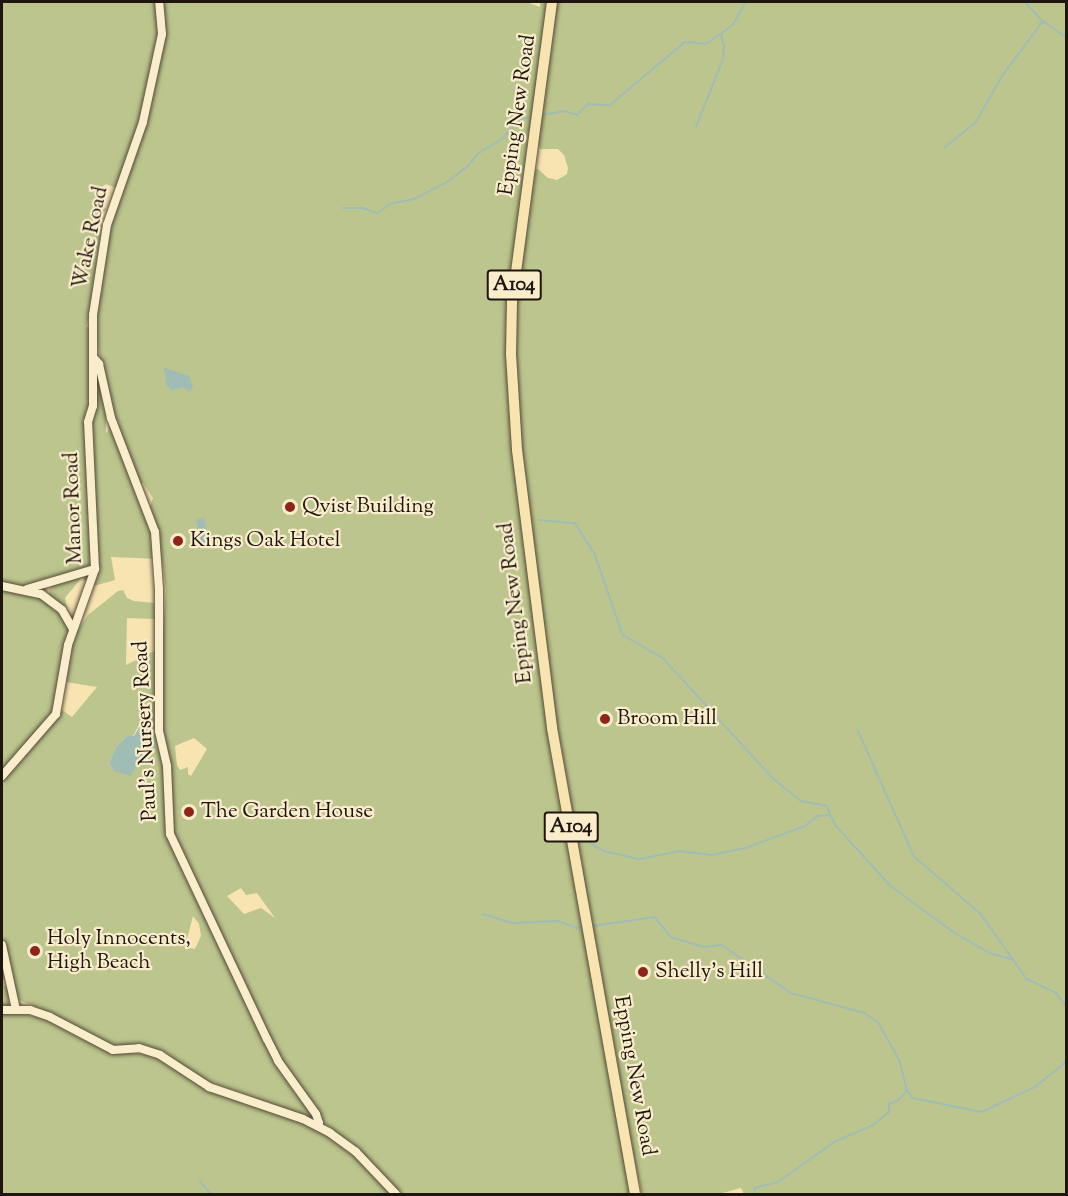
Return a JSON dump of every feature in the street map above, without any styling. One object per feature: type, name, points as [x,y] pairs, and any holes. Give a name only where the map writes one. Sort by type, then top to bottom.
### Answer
[{"type":"main road","name":"Epping New Road","points":[[552,2],[512,302],[517,450],[552,728],[635,1194]]},
{"type":"street","name":"Wake Road","points":[[135,480],[111,418],[99,364],[93,358],[93,315],[102,251],[116,196],[144,119],[162,34],[159,2]]},
{"type":"street","name":"Manor Road","points":[[2,776],[56,714],[68,645],[95,570],[88,422],[93,406],[93,358]]},
{"type":"street","name":"Paul's Nursery Road","points":[[135,480],[154,532],[157,551],[159,731],[167,766],[170,834],[278,1061],[316,1114],[318,1126]]},
{"type":"street","points":[[27,590],[95,570]]},
{"type":"street","points":[[2,586],[42,594],[56,604],[73,628]]},
{"type":"street","points":[[2,945],[16,1010]]},
{"type":"street","points":[[2,1010],[30,1010],[50,1017],[112,1050],[139,1048],[160,1055],[209,1087],[318,1126],[356,1152],[396,1194]]},
{"type":"green space","points":[[2,2],[527,2],[540,7],[540,2],[547,2],[506,316],[508,398],[551,753],[631,1194],[401,1194],[358,1149],[321,1121],[202,1079],[165,1052],[104,1043],[50,1013],[17,999],[2,934],[2,777],[62,710],[72,717],[97,687],[66,682],[73,637],[88,615],[118,591],[123,590],[127,598],[134,601],[154,603],[155,619],[127,618],[126,665],[162,647],[166,590],[162,559],[111,557],[115,580],[90,587],[82,577],[65,598],[67,608],[48,597],[54,576],[23,586],[2,582]],"holes":[[[106,184],[121,190],[113,218],[99,228],[92,225],[94,217],[106,210],[104,199],[94,193]],[[107,249],[95,326],[104,383],[91,326],[86,327]],[[106,392],[115,416],[106,432]],[[143,483],[153,498],[150,507],[138,485]],[[151,709],[114,771],[109,763],[116,747],[127,736],[133,736],[142,719]],[[194,738],[207,749],[191,776],[188,774],[188,767],[180,770],[177,765],[175,746]],[[241,888],[246,895],[257,893],[275,918],[261,908],[244,914],[227,896]],[[193,916],[199,924],[201,936],[195,949],[185,947]]]},
{"type":"green space","points":[[557,2],[1066,2],[1066,1194],[744,1194],[741,1188],[719,1194],[642,1194],[627,1126],[548,672],[517,402],[515,352],[517,301],[534,170],[538,169],[548,178],[557,180],[567,174],[568,168],[564,155],[558,149],[540,149],[537,136]]},
{"type":"green space","points":[[2,588],[33,593],[56,606],[68,627],[68,634],[54,711],[2,771]]},
{"type":"green space","points":[[2,954],[8,978],[3,980],[4,986],[10,985],[8,1006],[2,1006]]},
{"type":"green space","points":[[2,1011],[45,1018],[104,1049],[158,1056],[198,1082],[322,1130],[358,1159],[394,1194],[2,1194]]},
{"type":"water","points":[[163,367],[189,376],[193,386],[190,392],[182,387],[172,391],[165,383],[166,376]]},
{"type":"water","points":[[204,517],[209,542],[202,545],[196,520]]},
{"type":"water","points":[[151,708],[155,744],[149,763],[138,763],[131,776],[114,771],[109,763],[116,747],[127,736],[134,736]]},
{"type":"waterway","points":[[542,115],[565,111],[577,115],[588,104],[610,105],[685,42],[706,44],[733,25],[745,2]]},
{"type":"waterway","points":[[1025,2],[1043,21],[1066,37]]},
{"type":"waterway","points":[[944,148],[976,122],[1002,76],[1043,21]]},
{"type":"waterway","points":[[696,127],[723,59],[724,47],[721,35]]},
{"type":"waterway","points":[[343,208],[363,208],[378,213],[390,204],[414,199],[447,182],[468,166],[479,153],[502,139],[520,119],[531,117]]},
{"type":"waterway","points":[[539,520],[575,523],[595,554],[623,635],[663,658],[774,779],[801,801],[827,806],[836,826],[891,886],[955,933],[990,953],[1014,960]]},
{"type":"waterway","points":[[858,730],[914,856],[981,914],[1027,979],[1055,992],[1066,1005]]},
{"type":"waterway","points":[[584,839],[604,851],[640,859],[680,851],[712,855],[749,847],[805,826],[818,816],[830,815]]},
{"type":"waterway","points":[[483,914],[513,923],[559,921],[577,928],[584,927]]},
{"type":"waterway","points":[[592,926],[655,917],[671,937],[704,947],[722,945],[791,993],[865,1013],[879,1023],[900,1061],[907,1090],[913,1098],[982,1112],[1035,1087],[1066,1062]]},
{"type":"waterway","points":[[754,1194],[755,1188],[778,1182],[836,1141],[872,1126],[889,1112],[889,1104],[899,1100],[907,1090]]},
{"type":"waterway","points":[[200,1181],[211,1194]]},
{"type":"place","name":"Qvist Building","points":[[290,507]]},
{"type":"place","name":"Kings Oak Hotel","points":[[178,541]]},
{"type":"place","name":"Broom Hill","points":[[605,719]]},
{"type":"place","name":"The Garden House","points":[[189,812]]},
{"type":"place","name":"Holy Innocents, High Beach","points":[[35,951]]},
{"type":"place","name":"Shelly's Hill","points":[[643,972]]}]
